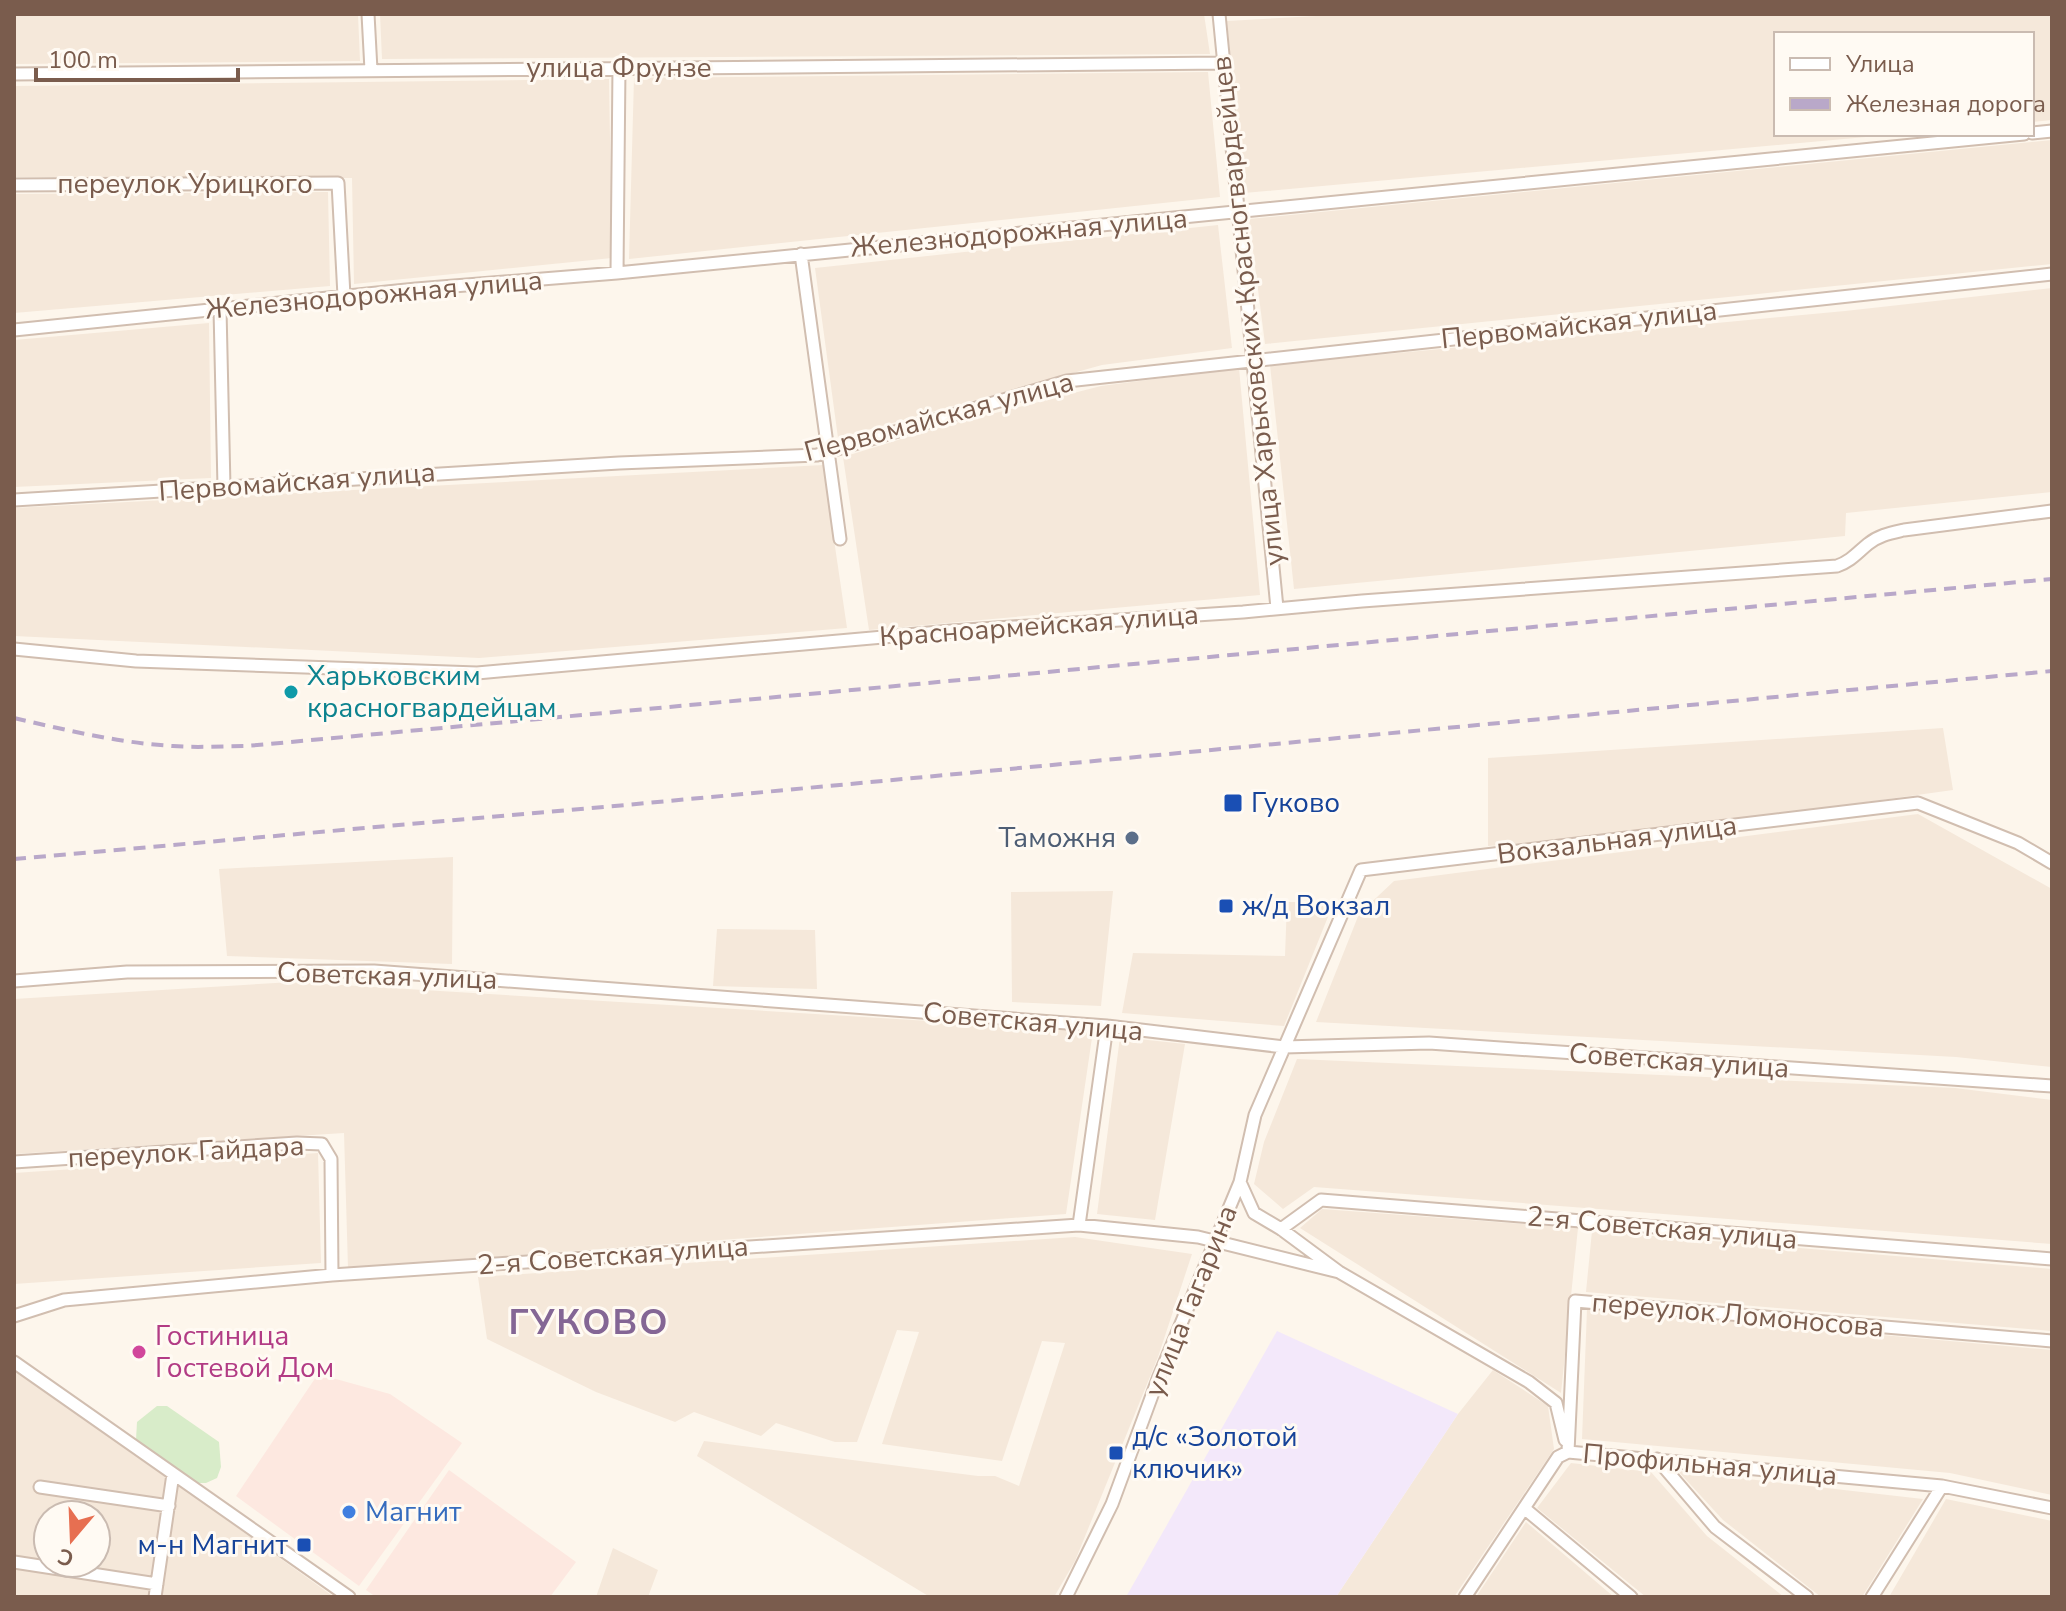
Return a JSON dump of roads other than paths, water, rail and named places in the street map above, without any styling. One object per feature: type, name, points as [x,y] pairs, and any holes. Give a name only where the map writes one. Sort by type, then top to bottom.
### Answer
[{"type":"street","points":[[368,14],[371,70]]},
{"type":"street","name":"улица Харьковских Красногвардейцев","points":[[1219,14],[1277,608]]},
{"type":"street","name":"улица Фрунзе","points":[[14,74],[1224,63]]},
{"type":"street","points":[[617,273],[619,67]]},
{"type":"street","name":"Железнодорожная улица","points":[[14,330],[2004,136]]},
{"type":"street","name":"переулок Урицкого","points":[[14,185],[338,183],[344,296]]},
{"type":"street","points":[[801,254],[840,539]]},
{"type":"street","name":"Первомайская улица","points":[[14,500],[603,463],[817,455],[1067,381],[2052,274]]},
{"type":"street","points":[[220,309],[224,487]]},
{"type":"street","name":"Красноармейская улица","points":[[14,649],[136,661],[477,673],[951,631],[1243,612],[1837,566],[1851,561],[1881,536],[1904,530],[2052,511]]},
{"type":"street","name":"Вокзальная улица","points":[[1284,1047],[1361,870],[1918,803],[2018,843],[2052,863]]},
{"type":"street","name":"Советская улица","points":[[14,981],[127,972],[374,971],[1107,1026],[1284,1047],[1429,1043],[2052,1086]]},
{"type":"street","points":[[1079,1225],[1107,1026]]},
{"type":"street","name":"улица Гагарина","points":[[1066,1597],[1112,1504],[1158,1379],[1240,1182],[1255,1115],[1284,1047]]},
{"type":"street","name":"переулок Гайдара","points":[[14,1162],[297,1143],[322,1144],[331,1159],[332,1275]]},
{"type":"street","name":"Профильная улица","points":[[1240,1182],[1254,1213],[1339,1272],[1529,1382],[1556,1403],[1568,1452],[1942,1486],[2052,1508]]},
{"type":"street","name":"2-я Советская улица","points":[[1281,1229],[1321,1200],[2052,1259]]},
{"type":"street","name":"2-я Советская улица","points":[[14,1316],[64,1300],[332,1275],[1079,1225],[1198,1237],[1339,1272]]},
{"type":"street","name":"переулок Ломоносова","points":[[1568,1452],[1575,1301],[2052,1341]]},
{"type":"street","points":[[14,1362],[349,1597]]},
{"type":"street","points":[[1465,1597],[1558,1457],[1568,1452]]},
{"type":"street","points":[[1657,1459],[1715,1527],[1807,1597]]},
{"type":"street","points":[[155,1597],[173,1474]]},
{"type":"street","points":[[1872,1597],[1942,1486]]},
{"type":"street","points":[[40,1487],[169,1506]]},
{"type":"street","points":[[1524,1508],[1631,1597]]},
{"type":"street","points":[[14,1562],[157,1584]]},
{"type":"railway","points":[[14,718],[133,742],[182,747],[247,746],[2052,579]]},
{"type":"railway","points":[[14,859],[626,805],[2052,671]]},
{"type":"place","name":"Харьковским красногвардейцам","points":[[291,692]]},
{"type":"place","name":"Гуково","points":[[1233,803]]},
{"type":"place","name":"Таможня","points":[[1132,838]]},
{"type":"place","name":"ж/д Вокзал","points":[[1226,906]]},
{"type":"place","name":"Гостиница Гостевой Дом","points":[[139,1352]]},
{"type":"place","name":"д/с «Золотой ключик»","points":[[1116,1453]]},
{"type":"place","name":"Магнит","points":[[349,1512]]},
{"type":"place","name":"м-н Магнит","points":[[304,1545]]},
{"type":"district","name":"ГУКОВО","points":[[589,1322]]}]
